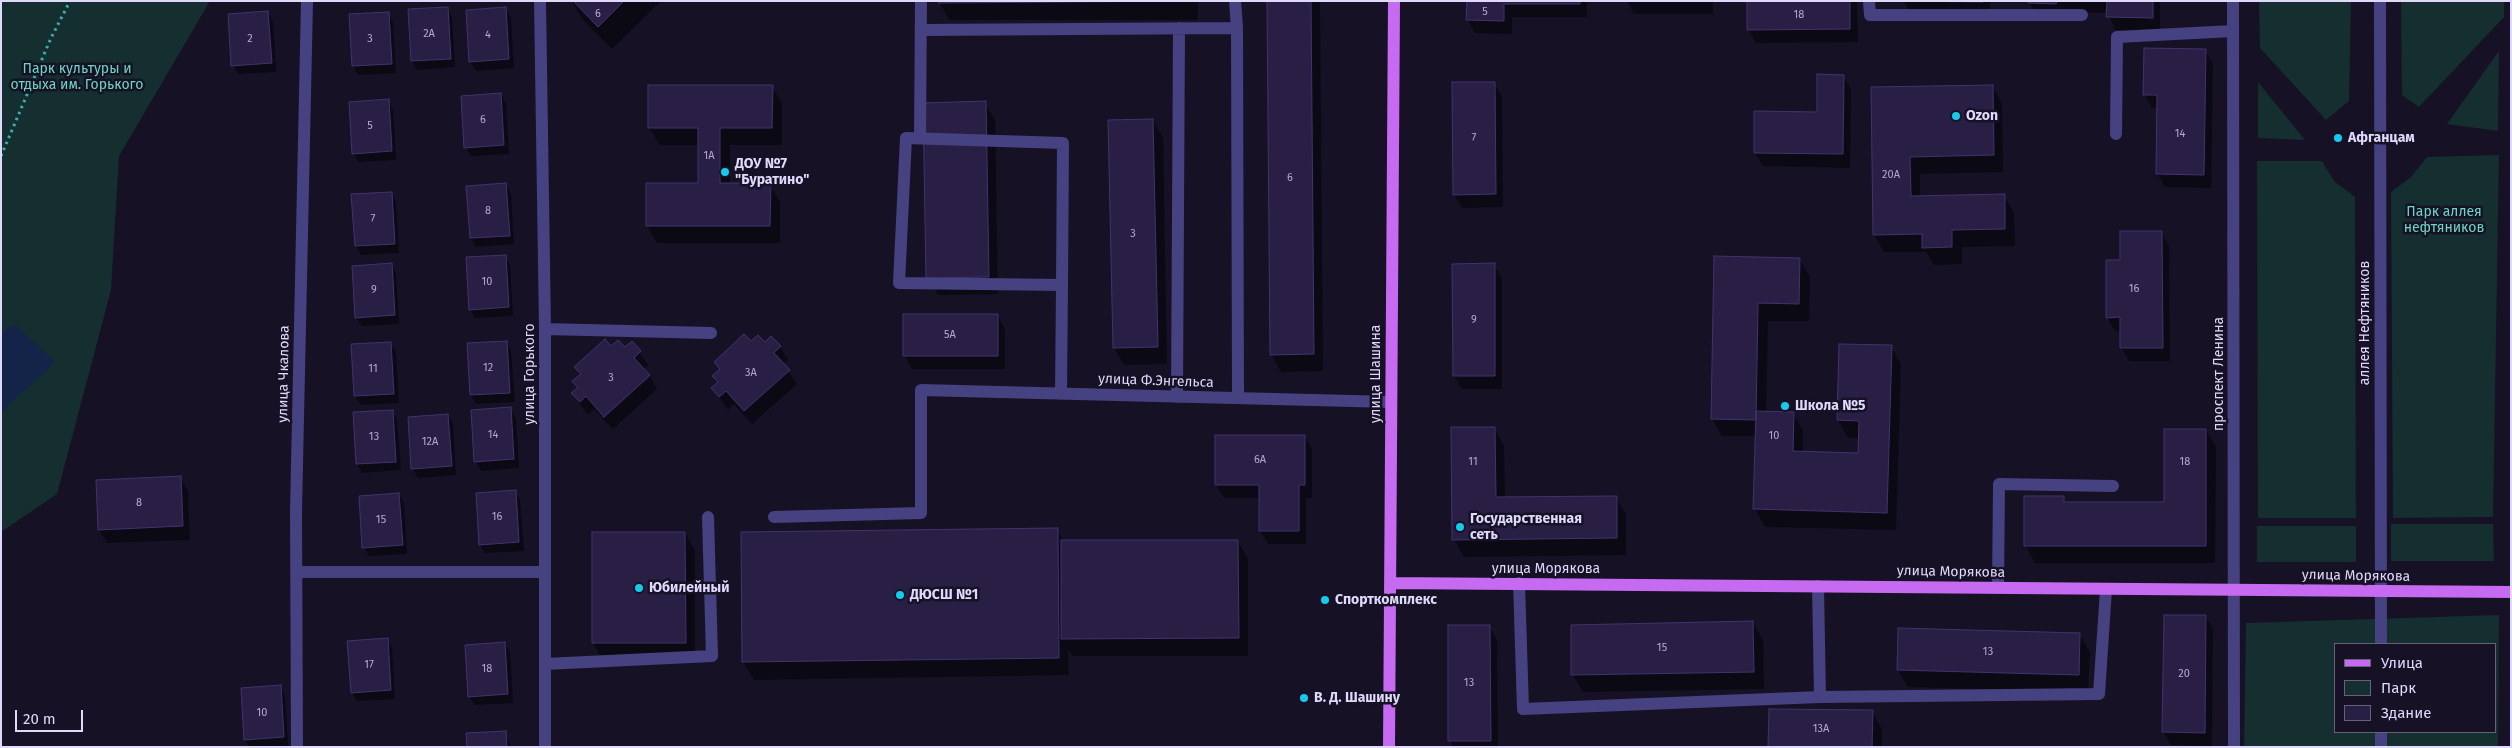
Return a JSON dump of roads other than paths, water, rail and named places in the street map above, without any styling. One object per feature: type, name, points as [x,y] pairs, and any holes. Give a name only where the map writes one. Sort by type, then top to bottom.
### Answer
[{"type":"main road","name":"улица Шашина","points":[[1389,747],[1394,1]]},
{"type":"main road","name":"улица Морякова","points":[[1390,583],[2511,592]]},
{"type":"street","name":"улица Чкалова","points":[[298,747],[296,572],[307,1]]},
{"type":"street","name":"улица Горького","points":[[540,1],[545,329],[545,747]]},
{"type":"street","points":[[920,138],[921,1]]},
{"type":"street","points":[[1235,1],[1238,398]]},
{"type":"street","points":[[1869,1],[1870,15],[2082,15]]},
{"type":"street","name":"проспект Ленина","points":[[2233,1],[2234,747]]},
{"type":"street","name":"аллея Нефтяников","points":[[2380,1],[2381,643]]},
{"type":"street","points":[[1177,397],[1179,28]]},
{"type":"street","points":[[921,30],[1236,28]]},
{"type":"street","points":[[2116,134],[2117,37],[2233,31]]},
{"type":"street","points":[[1061,394],[1062,284],[1063,143],[906,138],[899,283],[1062,284]]},
{"type":"street","points":[[545,329],[711,333]]},
{"type":"street","name":"улица Ф.Энгельса","points":[[774,517],[921,513],[920,390],[1391,402]]},
{"type":"street","points":[[1998,588],[1999,484],[2113,486]]},
{"type":"street","points":[[545,664],[712,656],[708,517]]},
{"type":"street","points":[[296,572],[545,572]]},
{"type":"street","points":[[1519,583],[1523,709],[1820,697],[2099,694],[2106,589]]},
{"type":"street","points":[[1818,586],[1820,697]]},
{"type":"street","points":[[2381,733],[2381,747]]},
{"type":"water","points":[[12,325],[17,326],[54,363],[1,413],[1,335]]},
{"type":"place","name":"Ozon","points":[[1956,116]]},
{"type":"place","name":"Афганцам","points":[[2338,138]]},
{"type":"place","name":"ДОУ №7 \"Буратино\"","points":[[725,172]]},
{"type":"place","name":"Школа №5","points":[[1785,406]]},
{"type":"place","name":"Государственная сеть","points":[[1460,527]]},
{"type":"place","name":"Юбилейный","points":[[639,588]]},
{"type":"place","name":"ДЮСШ №1","points":[[900,595]]},
{"type":"place","name":"Спорткомплекс","points":[[1325,600]]},
{"type":"place","name":"В. Д. Шашину","points":[[1304,698]]},
{"type":"park label","name":"Парк культуры и отдыха им. Горького","points":[[77,78]]},
{"type":"park label","name":"Парк аллея нефтяников","points":[[2444,220]]}]
